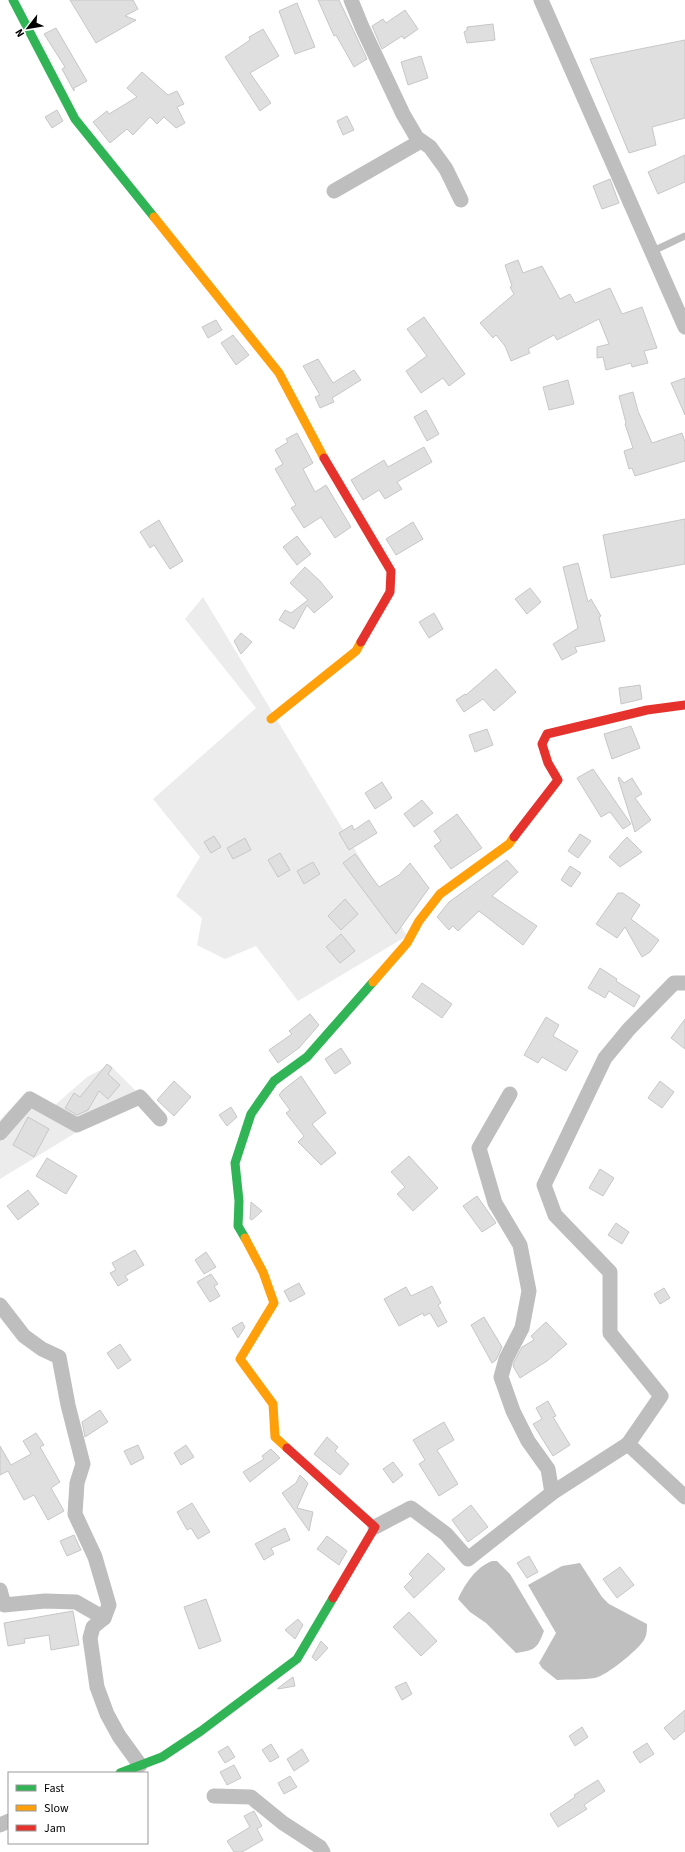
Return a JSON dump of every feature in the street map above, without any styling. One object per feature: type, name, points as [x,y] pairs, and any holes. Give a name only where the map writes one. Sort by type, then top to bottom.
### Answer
[{"type":"street","points":[[14,0],[75,119],[279,373],[322,455],[391,570],[390,592],[356,651],[271,718]]},
{"type":"street","points":[[351,0],[403,114],[418,138],[430,147],[446,169],[461,200]]},
{"type":"street","points":[[541,0],[685,327]]},
{"type":"street","points":[[334,191],[421,141]]},
{"type":"street","points":[[375,1527],[275,1437],[273,1404],[240,1359],[274,1303],[263,1272],[238,1226],[240,1201],[235,1163],[240,1142],[251,1114],[274,1081],[307,1058],[407,943],[419,921],[440,894],[457,880],[509,844],[554,786],[558,780],[548,763],[542,744],[547,734],[648,710],[685,705]]},
{"type":"street","points":[[122,1772],[162,1757],[297,1659],[375,1527],[411,1508],[446,1534],[468,1559],[552,1493],[628,1444],[660,1396],[610,1333],[610,1272],[555,1216],[544,1185],[605,1058],[629,1029],[674,983],[685,983]]},
{"type":"street","points":[[510,1094],[479,1148],[495,1203],[520,1245],[529,1291],[522,1328],[506,1359],[501,1377],[513,1411],[528,1441],[548,1469],[552,1493]]},
{"type":"street","points":[[0,1133],[30,1099],[77,1125],[140,1097],[160,1119]]},
{"type":"street","points":[[0,1306],[24,1336],[42,1349],[59,1357],[68,1405],[83,1464],[77,1483],[75,1514],[95,1556],[109,1605],[104,1618],[93,1627],[90,1638],[97,1687],[107,1714],[119,1736],[140,1765]]},
{"type":"street","points":[[628,1444],[685,1496]]},
{"type":"street","points":[[0,1590],[4,1606],[46,1601],[76,1602],[104,1618]]},
{"type":"lane","points":[[651,252],[685,236]]},
{"type":"shaded area","points":[[203,597],[407,936],[298,1001],[256,946],[225,959],[197,945],[202,918],[176,896],[200,857],[153,799],[256,708],[185,619]]},
{"type":"shaded area","points":[[110,1065],[139,1094],[0,1179],[0,1120],[27,1091],[54,1106],[87,1077]]},
{"type":"shaded area","points":[[492,1561],[497,1561],[510,1574],[544,1631],[537,1646],[531,1650],[516,1653],[486,1623],[470,1612],[458,1599],[476,1572],[481,1567]]},
{"type":"shaded area","points":[[580,1563],[602,1597],[609,1604],[647,1624],[646,1634],[641,1644],[629,1656],[606,1673],[590,1679],[557,1680],[542,1668],[539,1663],[556,1633],[528,1585],[562,1566]]},
{"type":"building","points":[[70,0],[133,0],[138,9],[125,16],[136,20],[96,43]]},
{"type":"building","points":[[318,0],[339,0],[367,59],[354,67],[336,35],[334,36]]},
{"type":"building","points":[[297,3],[315,47],[295,54],[279,11]]},
{"type":"building","points":[[405,10],[418,29],[404,39],[402,36],[382,49],[372,26],[383,19],[386,23]]},
{"type":"building","points":[[493,24],[495,40],[467,43],[464,32],[467,30],[467,27]]},
{"type":"building","points":[[56,28],[87,81],[74,88],[74,91],[62,69],[65,67],[44,34]]},
{"type":"building","points":[[263,29],[279,56],[250,73],[271,103],[260,111],[225,57],[250,40],[249,37]]},
{"type":"building","points":[[685,40],[685,118],[652,127],[656,145],[629,153],[590,59]]},
{"type":"building","points":[[421,56],[428,78],[408,85],[401,62]]},
{"type":"building","points":[[142,72],[168,95],[177,91],[184,104],[177,107],[185,123],[176,128],[164,117],[157,124],[150,117],[133,135],[127,129],[110,143],[93,122],[107,111],[109,114],[137,97],[127,88]]},
{"type":"building","points":[[57,110],[63,121],[52,128],[45,117]]},
{"type":"building","points":[[347,116],[354,130],[343,135],[337,121]]},
{"type":"building","points":[[685,155],[685,182],[658,194],[648,172]]},
{"type":"building","points":[[610,179],[619,203],[602,209],[593,186]]},
{"type":"building","points":[[518,260],[523,273],[542,266],[560,299],[570,294],[575,303],[610,288],[622,314],[642,307],[657,348],[644,351],[648,363],[632,367],[631,363],[606,370],[603,357],[597,358],[597,347],[609,344],[599,319],[557,340],[554,335],[528,349],[530,353],[511,361],[505,346],[496,335],[493,338],[480,323],[514,294],[510,287],[512,286],[505,265]]},
{"type":"building","points":[[424,317],[465,374],[449,386],[443,378],[421,393],[406,371],[427,356],[407,329]]},
{"type":"building","points":[[216,320],[222,330],[208,338],[202,327]]},
{"type":"building","points":[[233,335],[249,355],[236,365],[221,343]]},
{"type":"building","points":[[318,359],[333,383],[354,370],[361,380],[332,398],[334,402],[320,408],[315,397],[320,395],[303,366]]},
{"type":"building","points":[[685,378],[685,415],[671,383]]},
{"type":"building","points":[[568,380],[574,404],[549,410],[543,387]]},
{"type":"building","points":[[633,392],[638,411],[652,443],[682,433],[685,442],[685,461],[635,476],[632,468],[629,469],[624,451],[633,448],[625,424],[619,396]]},
{"type":"building","points":[[426,410],[439,434],[427,441],[414,417]]},
{"type":"building","points":[[297,433],[313,463],[303,469],[315,492],[326,485],[351,527],[335,538],[321,517],[304,528],[291,508],[296,505],[275,469],[283,464],[275,450],[288,442],[286,439]]},
{"type":"building","points":[[424,447],[432,462],[397,482],[402,489],[385,499],[379,490],[363,500],[351,480],[384,460],[388,467]]},
{"type":"building","points":[[685,519],[685,564],[611,578],[603,535]]},
{"type":"building","points":[[159,520],[183,561],[170,569],[154,545],[150,548],[140,532]]},
{"type":"building","points":[[413,522],[423,539],[396,555],[386,539]]},
{"type":"building","points":[[297,536],[311,554],[297,565],[283,547]]},
{"type":"building","points":[[578,563],[588,602],[591,599],[601,616],[599,617],[605,641],[575,647],[577,652],[562,660],[553,644],[578,628],[563,567]]},
{"type":"building","points":[[305,567],[320,581],[333,597],[314,613],[307,605],[294,629],[279,620],[285,610],[291,613],[308,600],[290,583]]},
{"type":"building","points":[[530,588],[541,602],[527,614],[515,599]]},
{"type":"building","points":[[434,613],[443,629],[429,638],[419,622]]},
{"type":"building","points":[[241,633],[252,642],[241,654],[234,641]]},
{"type":"building","points":[[496,669],[516,692],[494,711],[483,699],[464,712],[456,700],[465,694],[466,695]]},
{"type":"building","points":[[640,685],[642,699],[621,704],[619,688]]},
{"type":"building","points":[[631,726],[640,748],[612,759],[604,734]]},
{"type":"building","points":[[487,729],[493,745],[475,752],[469,735]]},
{"type":"building","points":[[593,769],[631,824],[623,829],[610,812],[601,817],[577,778]]},
{"type":"building","points":[[619,777],[624,783],[632,778],[642,794],[635,798],[651,820],[635,832],[618,778]]},
{"type":"building","points":[[382,782],[392,798],[375,809],[365,793]]},
{"type":"building","points":[[422,800],[433,813],[414,827],[404,814]]},
{"type":"building","points":[[457,814],[482,848],[451,869],[434,846],[441,841],[434,831]]},
{"type":"building","points":[[369,820],[377,833],[349,850],[339,833],[352,825],[354,830]]},
{"type":"building","points":[[580,834],[591,841],[578,858],[568,851]]},
{"type":"building","points":[[214,836],[221,847],[211,853],[204,842]]},
{"type":"building","points":[[627,837],[642,852],[620,867],[609,857]]},
{"type":"building","points":[[245,838],[251,850],[233,859],[227,848]]},
{"type":"building","points":[[280,853],[290,870],[278,877],[268,860]]},
{"type":"building","points":[[355,854],[379,887],[399,875],[410,863],[429,888],[396,934],[343,863]]},
{"type":"building","points":[[507,860],[518,872],[492,896],[537,926],[523,945],[479,911],[458,931],[453,926],[449,930],[437,917],[449,902]]},
{"type":"building","points":[[313,862],[320,874],[304,884],[297,871]]},
{"type":"building","points":[[570,866],[581,873],[571,887],[561,880]]},
{"type":"building","points":[[618,893],[623,893],[640,905],[631,919],[659,940],[650,952],[642,957],[625,927],[617,938],[596,924]]},
{"type":"building","points":[[345,899],[358,914],[341,930],[328,916]]},
{"type":"building","points":[[341,934],[355,951],[340,963],[326,947]]},
{"type":"building","points":[[600,968],[617,979],[616,981],[640,996],[634,1007],[609,991],[605,998],[588,988]]},
{"type":"building","points":[[422,983],[452,1004],[442,1018],[412,997]]},
{"type":"building","points":[[310,1014],[319,1025],[299,1048],[278,1063],[269,1050],[292,1034],[289,1031]]},
{"type":"building","points":[[546,1017],[559,1025],[553,1036],[578,1051],[566,1071],[542,1057],[538,1063],[524,1055]]},
{"type":"building","points":[[685,1019],[685,1049],[671,1038]]},
{"type":"building","points":[[341,1048],[351,1063],[335,1074],[325,1059]]},
{"type":"building","points":[[107,1064],[112,1068],[108,1074],[120,1085],[108,1099],[99,1091],[88,1110],[77,1115],[65,1108],[74,1093],[80,1097]]},
{"type":"building","points":[[301,1076],[326,1113],[312,1124],[336,1153],[321,1165],[298,1142],[304,1136],[286,1113],[290,1110],[279,1095]]},
{"type":"building","points":[[174,1081],[191,1097],[174,1116],[157,1100]]},
{"type":"building","points":[[660,1081],[674,1092],[662,1108],[648,1098]]},
{"type":"building","points":[[231,1107],[237,1117],[227,1126],[219,1115]]},
{"type":"building","points":[[28,1117],[49,1129],[34,1157],[13,1145]]},
{"type":"building","points":[[409,1156],[438,1188],[413,1211],[397,1194],[405,1187],[391,1172]]},
{"type":"building","points":[[47,1158],[77,1176],[66,1194],[36,1176]]},
{"type":"building","points":[[600,1169],[614,1178],[603,1196],[589,1188]]},
{"type":"building","points":[[28,1190],[39,1204],[18,1220],[7,1206]]},
{"type":"building","points":[[477,1196],[496,1223],[482,1232],[463,1206]]},
{"type":"building","points":[[251,1202],[262,1211],[252,1220],[250,1219]]},
{"type":"building","points":[[616,1223],[629,1232],[622,1244],[608,1235]]},
{"type":"building","points":[[135,1250],[144,1265],[125,1276],[128,1280],[118,1286],[110,1273],[116,1270],[112,1263]]},
{"type":"building","points":[[206,1252],[216,1267],[204,1274],[195,1260]]},
{"type":"building","points":[[211,1274],[218,1284],[214,1286],[220,1296],[210,1302],[197,1282]]},
{"type":"building","points":[[299,1283],[305,1294],[290,1302],[284,1291]]},
{"type":"building","points":[[432,1286],[441,1303],[438,1305],[447,1322],[438,1327],[430,1313],[424,1316],[423,1313],[399,1326],[384,1299],[406,1287],[411,1296]]},
{"type":"building","points":[[664,1288],[670,1298],[660,1304],[654,1294]]},
{"type":"building","points":[[484,1317],[502,1347],[496,1360],[492,1363],[471,1325]]},
{"type":"building","points":[[242,1322],[245,1327],[238,1338],[232,1328]]},
{"type":"building","points":[[546,1322],[567,1344],[547,1361],[520,1378],[513,1366],[514,1362],[522,1347],[534,1340],[531,1336]]},
{"type":"building","points":[[120,1344],[131,1360],[118,1369],[107,1353]]},
{"type":"building","points":[[548,1401],[556,1416],[553,1417],[570,1445],[553,1456],[533,1424],[542,1419],[536,1408]]},
{"type":"building","points":[[100,1410],[108,1422],[85,1437],[82,1422]]},
{"type":"building","points":[[444,1422],[454,1440],[437,1450],[458,1484],[439,1496],[419,1464],[425,1460],[413,1440]]},
{"type":"building","points":[[36,1433],[44,1445],[40,1447],[60,1482],[51,1488],[64,1511],[48,1520],[34,1495],[24,1500],[8,1471],[0,1475],[0,1446],[11,1465],[31,1454],[23,1441]]},
{"type":"building","points":[[327,1437],[338,1447],[335,1451],[349,1464],[340,1475],[314,1454]]},
{"type":"building","points":[[138,1445],[144,1458],[131,1465],[124,1451]]},
{"type":"building","points":[[186,1445],[194,1457],[181,1465],[174,1453]]},
{"type":"building","points":[[271,1449],[280,1458],[250,1482],[243,1472],[264,1459],[262,1456]]},
{"type":"building","points":[[393,1462],[403,1475],[393,1483],[383,1469]]},
{"type":"building","points":[[300,1475],[308,1483],[297,1508],[313,1512],[309,1531],[282,1493],[296,1483]]},
{"type":"building","points":[[192,1503],[210,1532],[198,1539],[191,1528],[187,1530],[177,1512]]},
{"type":"building","points":[[471,1505],[488,1527],[468,1542],[452,1520]]},
{"type":"building","points":[[285,1528],[290,1540],[271,1548],[274,1554],[264,1560],[255,1544]]},
{"type":"building","points":[[74,1535],[81,1550],[67,1556],[60,1541]]},
{"type":"building","points":[[327,1536],[347,1551],[339,1565],[317,1549]]},
{"type":"building","points":[[428,1553],[445,1569],[414,1598],[404,1587],[413,1578],[409,1574]]},
{"type":"building","points":[[529,1556],[538,1572],[527,1578],[517,1563]]},
{"type":"building","points":[[620,1567],[634,1585],[617,1598],[603,1579]]},
{"type":"building","points":[[206,1599],[221,1641],[199,1649],[184,1607]]},
{"type":"building","points":[[73,1611],[79,1645],[51,1650],[49,1635],[24,1639],[25,1643],[8,1646],[4,1623]]},
{"type":"building","points":[[409,1612],[437,1641],[421,1656],[393,1627]]},
{"type":"building","points":[[298,1619],[303,1625],[295,1639],[285,1630]]},
{"type":"building","points":[[321,1641],[328,1648],[316,1661],[312,1657]]},
{"type":"building","points":[[293,1677],[295,1686],[278,1689],[278,1688]]},
{"type":"building","points":[[406,1682],[412,1694],[402,1700],[395,1687]]},
{"type":"building","points":[[685,1710],[685,1731],[674,1740],[664,1728]]},
{"type":"building","points":[[582,1727],[588,1737],[575,1746],[569,1736]]},
{"type":"building","points":[[647,1743],[654,1754],[640,1763],[633,1752]]},
{"type":"building","points":[[271,1744],[279,1757],[270,1762],[262,1750]]},
{"type":"building","points":[[228,1746],[235,1757],[225,1763],[218,1752]]},
{"type":"building","points":[[302,1749],[309,1761],[294,1771],[287,1759]]},
{"type":"building","points":[[234,1765],[241,1778],[227,1785],[220,1772]]},
{"type":"building","points":[[290,1776],[297,1787],[284,1794],[278,1783]]},
{"type":"building","points":[[598,1780],[605,1791],[584,1805],[587,1809],[558,1827],[550,1814],[575,1797],[574,1795]]},
{"type":"building","points":[[254,1811],[262,1826],[257,1829],[263,1840],[242,1852],[234,1852],[227,1841],[250,1827],[244,1816]]},
{"type":"waterway","points":[[214,1796],[251,1797],[283,1823],[320,1847],[323,1852]]},
{"type":"traffic: fast","points":[[13,0],[75,119],[154,217]]},
{"type":"traffic: fast","points":[[245,1238],[238,1226],[239,1201],[235,1163],[251,1114],[274,1081],[307,1057],[373,982]]},
{"type":"traffic: fast","points":[[123,1772],[162,1757],[201,1731],[297,1659],[333,1598]]},
{"type":"traffic: slow","points":[[154,217],[279,373],[324,458]]},
{"type":"traffic: slow","points":[[271,719],[356,651],[361,642]]},
{"type":"traffic: slow","points":[[373,982],[407,943],[419,921],[440,894],[509,844],[514,837]]},
{"type":"traffic: slow","points":[[245,1238],[263,1272],[274,1303],[240,1359],[273,1404],[275,1437],[287,1448]]},
{"type":"traffic: jam","points":[[324,458],[391,571],[390,592],[361,642]]},
{"type":"traffic: jam","points":[[514,837],[558,780],[548,763],[542,744],[547,734],[647,710],[685,705]]},
{"type":"traffic: jam","points":[[287,1448],[375,1527],[333,1598]]}]
